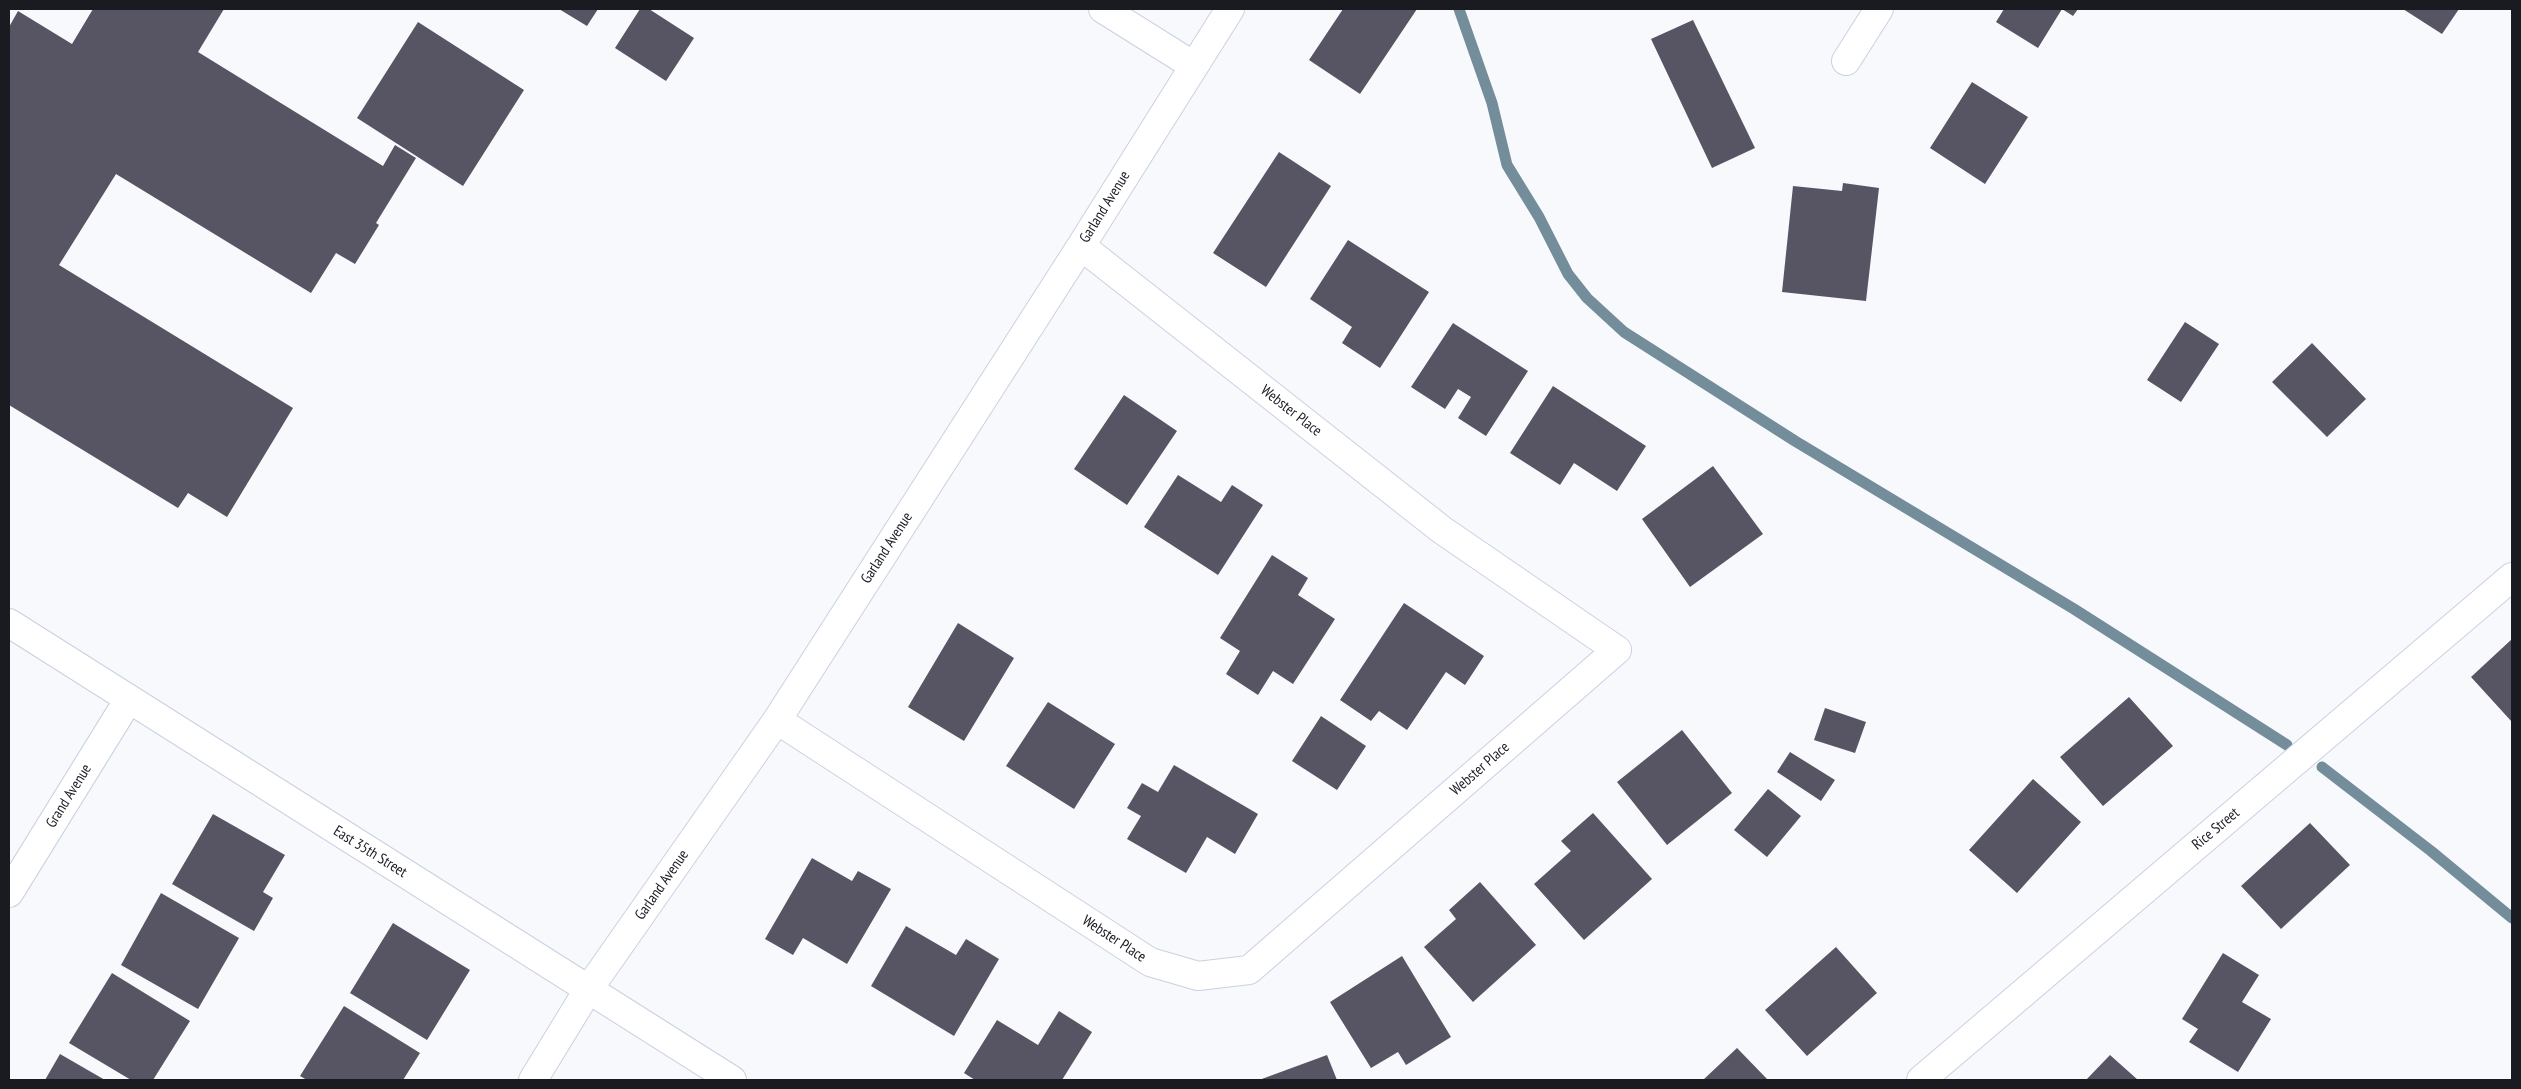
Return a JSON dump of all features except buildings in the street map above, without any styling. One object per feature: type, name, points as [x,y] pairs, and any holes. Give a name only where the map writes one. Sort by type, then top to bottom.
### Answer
[{"type":"street","points":[[1103,9],[1194,66]]},
{"type":"street","name":"Garland Avenue","points":[[533,1080],[588,990],[777,720],[1081,246],[1230,9]]},
{"type":"street","points":[[1846,62],[1879,9]]},
{"type":"street","name":"Webster Place","points":[[777,720],[1150,962],[1198,976],[1249,970],[1617,650],[1442,530],[1081,246]]},
{"type":"street","name":"Rice Street","points":[[1921,1080],[2512,577]]},
{"type":"street","name":"East 35th Street","points":[[9,623],[732,1080]]},
{"type":"street","name":"Grand Avenue","points":[[9,893],[129,699]]},
{"type":"waterway","points":[[1459,9],[1492,103],[1507,165],[1539,217],[1568,274],[1587,298],[1624,332],[1795,441],[2074,609],[2287,745]]},
{"type":"waterway","points":[[2322,767],[2431,851],[2512,918]]}]
